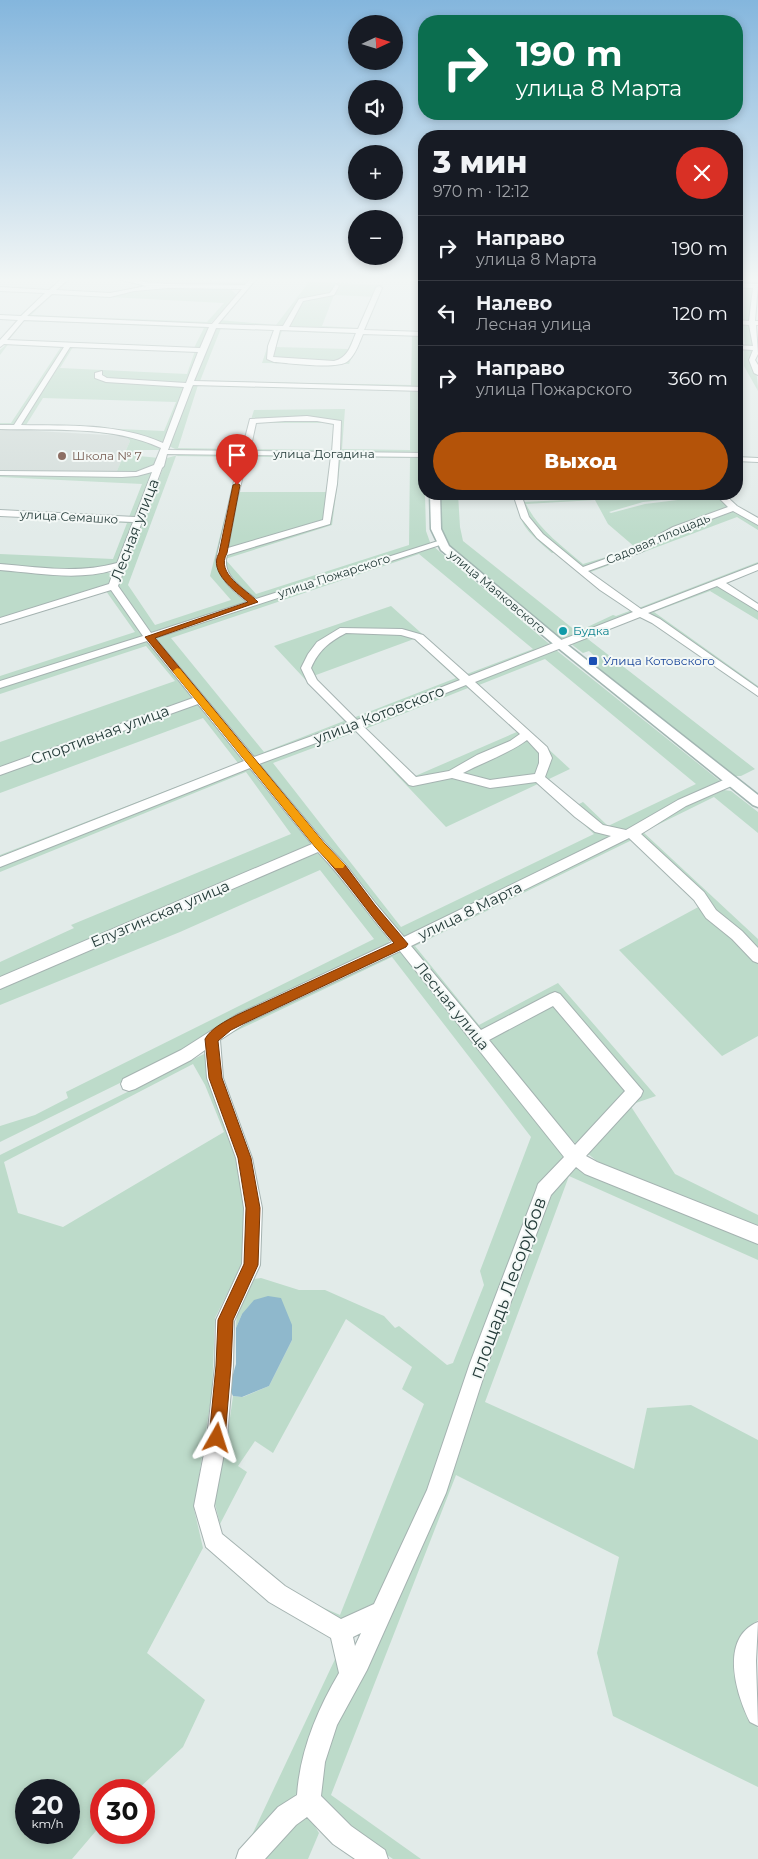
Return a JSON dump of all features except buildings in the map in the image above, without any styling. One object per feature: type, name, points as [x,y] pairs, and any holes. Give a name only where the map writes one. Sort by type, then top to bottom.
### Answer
[{"type":"main road","name":"улица Маяковского","points":[[435,500],[436,529],[441,543],[451,554],[561,645],[758,802]]},
{"type":"street","points":[[16,428],[56,364]]},
{"type":"street","name":"Лесная улица","points":[[197,364],[160,466],[115,574],[149,637],[320,846],[341,868],[371,908],[574,1157]]},
{"type":"street","points":[[99,374],[98,376],[106,380],[190,384],[418,389]]},
{"type":"street","points":[[223,553],[327,522],[337,454],[338,423],[322,419],[303,418],[253,421],[246,446],[249,453],[233,500],[223,553],[220,558],[220,568],[233,585],[254,602]]},
{"type":"street","name":"улица Догадина","points":[[0,427],[118,432],[146,438],[165,450],[418,455]]},
{"type":"street","points":[[743,459],[758,460]]},
{"type":"street","points":[[0,472],[129,475],[160,466]]},
{"type":"street","points":[[519,500],[525,518],[540,536],[604,588],[640,613],[656,621],[758,693]]},
{"type":"street","points":[[725,500],[734,508],[758,522]]},
{"type":"street","name":"Садовая площадь","points":[[582,570],[638,550],[676,529],[734,508]]},
{"type":"street","name":"улица Семашко","points":[[0,513],[138,520]]},
{"type":"street","name":"улица Пожарского","points":[[0,685],[441,543]]},
{"type":"street","points":[[0,567],[115,574]]},
{"type":"street","name":"улица Котовского","points":[[0,862],[253,762],[354,726],[640,613],[719,584],[758,567]]},
{"type":"street","points":[[0,621],[115,574]]},
{"type":"street","points":[[719,584],[758,608]]},
{"type":"street","points":[[527,734],[514,744],[481,758],[452,774],[413,782],[354,726],[312,682],[306,668],[312,652],[326,640],[344,630],[393,631],[418,637],[527,734],[545,752],[547,762],[539,778]]},
{"type":"street","name":"Спортивная улица","points":[[0,771],[200,699]]},
{"type":"street","points":[[452,774],[490,784],[539,778],[579,814],[600,829],[629,834],[699,896],[711,914],[737,934],[758,957]]},
{"type":"street","name":"улица 8 Марта","points":[[129,1084],[186,1056],[241,1019],[402,944],[629,834],[682,803],[732,781]]},
{"type":"street","name":"Елузгинская улица","points":[[0,983],[320,846]]},
{"type":"street","name":"площадь Лесорубов","points":[[309,1801],[313,1763],[330,1713],[359,1662],[436,1493],[479,1363],[544,1190],[635,1091],[555,998],[478,1039]]},
{"type":"street","points":[[212,1039],[215,1078],[244,1158],[253,1208],[251,1265],[225,1320],[224,1366],[217,1438],[204,1506],[213,1540],[278,1594],[340,1631],[351,1674]]},
{"type":"street","points":[[574,1157],[591,1168],[757,1233]]},
{"type":"street","points":[[340,1631],[381,1612]]},
{"type":"street","points":[[758,1633],[748,1644],[745,1669],[751,1702],[758,1714]]},
{"type":"street","points":[[248,1859],[287,1816],[309,1801],[342,1835],[376,1859]]},
{"type":"shaded area","name":"Школа № 7","points":[[0,429],[126,436],[130,441],[116,473],[0,471]]},
{"type":"green space","points":[[50,364],[54,364],[15,425],[0,426],[0,423],[11,423]]},
{"type":"green space","points":[[59,364],[63,364],[60,368],[187,374],[191,364],[194,364],[187,383],[115,379],[101,376],[101,373],[96,373],[95,375],[105,381],[187,386],[166,440],[160,442],[143,435],[119,431],[21,426]],"holes":[[[43,398],[176,402],[164,431],[26,425]]]},
{"type":"green space","points":[[201,364],[207,364],[200,381],[411,385],[411,364],[418,364],[418,387],[193,382]]},
{"type":"green space","points":[[744,364],[755,364],[758,391]]},
{"type":"green space","points":[[193,385],[198,385],[178,448],[242,449],[254,410],[345,409],[342,449],[410,450],[410,390],[254,386],[418,390],[418,453],[177,450],[169,446]],"holes":[[[256,423],[336,423],[333,450],[251,449]]]},
{"type":"green space","points":[[90,432],[127,435],[163,448],[162,450],[141,450],[139,456],[159,458],[157,465],[133,473],[116,473],[130,441],[126,436]]},
{"type":"green space","points":[[182,454],[243,455],[219,568],[251,602],[152,634],[118,585],[167,458]],"holes":[[[176,456],[240,457],[210,576],[231,600],[155,625],[128,585]]]},
{"type":"green space","points":[[247,455],[335,455],[325,522],[225,551],[234,501]],"holes":[[[248,457],[332,457],[328,492],[238,492]]]},
{"type":"green space","points":[[339,455],[418,456],[418,500],[425,500],[426,531],[431,545],[256,600],[234,584],[222,567],[225,554],[329,523]],"holes":[[[341,457],[410,458],[409,545],[256,594],[225,559],[332,525]]]},
{"type":"green space","points":[[154,470],[136,515],[128,519],[0,512],[129,517],[142,484],[0,477],[0,474],[122,476],[139,475]]},
{"type":"green space","points":[[438,500],[458,500],[463,541],[581,635],[561,640],[447,546],[439,525]]},
{"type":"green space","points":[[516,500],[523,518],[637,612],[585,633],[581,630],[613,615],[616,616],[632,610],[556,552],[552,553],[530,533],[519,514]]},
{"type":"green space","points":[[567,500],[595,500],[661,500],[643,502],[609,512],[611,513],[645,504],[677,500],[723,500],[732,508],[675,528],[637,549],[583,569],[539,531],[532,523],[521,502]],"holes":[[[595,500],[608,524],[636,548],[583,564],[544,529],[526,504]]]},
{"type":"green space","points":[[734,510],[758,524],[758,530],[737,517],[588,573],[585,570],[677,529]]},
{"type":"green space","points":[[0,514],[130,521],[132,523],[116,565],[75,570],[0,565],[0,554],[113,559],[127,523]]},
{"type":"green space","points":[[433,546],[553,647],[468,679],[420,636],[343,629],[304,668],[351,725],[255,760],[154,637]],"holes":[[[419,554],[533,649],[467,674],[391,606],[274,646],[344,721],[264,752],[171,638]]]},
{"type":"green space","points":[[758,562],[758,566],[639,611],[636,609]]},
{"type":"green space","points":[[0,569],[107,572],[112,575],[109,583],[105,586],[0,619]]},
{"type":"green space","points":[[718,585],[758,610],[758,620],[710,591],[654,612],[758,686],[758,691],[645,613]]},
{"type":"green space","points":[[111,589],[145,636],[0,684],[0,676],[135,632],[106,591]]},
{"type":"green space","points":[[344,631],[401,633],[417,638],[464,681],[355,724],[314,681],[309,668],[314,653]],"holes":[[[414,639],[456,678],[353,718],[317,682],[316,675]]]},
{"type":"green space","points":[[584,636],[755,769],[741,776],[731,776],[599,670],[593,661],[598,659],[589,651],[583,653],[571,644],[571,642]]},
{"type":"green space","points":[[147,639],[196,698],[0,770],[0,742],[175,681],[146,646],[0,694],[0,686]]},
{"type":"green space","points":[[556,650],[720,781],[719,785],[630,831],[601,828],[542,778],[550,762],[470,682]],"holes":[[[545,659],[696,784],[608,826],[583,802],[577,805],[549,779],[570,769],[479,685]]]},
{"type":"green space","points":[[467,683],[525,734],[451,773],[414,780],[357,726]],"holes":[[[468,688],[519,731],[413,777],[365,729]]]},
{"type":"green space","points":[[199,702],[249,762],[0,860],[0,855],[238,763],[203,718],[0,793],[0,773]]},
{"type":"green space","points":[[353,728],[412,784],[453,776],[490,786],[539,780],[576,815],[621,834],[408,938],[398,936],[258,764]],"holes":[[[356,732],[446,827],[540,783],[594,834],[401,927],[273,763]]]},
{"type":"green space","points":[[527,737],[543,753],[538,777],[491,783],[457,774]]},
{"type":"green space","points":[[251,765],[312,841],[306,848],[0,979],[0,962],[74,928],[71,925],[291,834],[246,772],[0,872],[0,865]]},
{"type":"green space","points":[[724,790],[731,791],[758,812],[758,833],[714,797],[643,832],[684,807]]},
{"type":"green space","points":[[643,832],[758,939],[758,951],[715,913],[641,838]]},
{"type":"green space","points":[[626,839],[634,839],[415,946],[479,1025],[558,983],[656,1096],[630,1105],[675,1174],[758,1215],[758,1227],[756,1228],[598,1162],[576,1144],[541,1106],[409,947]]},
{"type":"green space","points":[[310,853],[323,854],[390,938],[387,948],[185,1051],[0,1142],[0,1126],[35,1115],[68,1098],[66,1092],[374,939],[320,870],[180,932],[0,1005],[0,987]]},
{"type":"green space","points":[[702,905],[758,961],[758,1036],[722,1056],[619,950]]},
{"type":"green space","points":[[400,951],[463,1026],[562,1151],[565,1159],[430,1489],[379,1605],[338,1622],[292,1594],[340,1615],[424,1404],[402,1389],[412,1367],[346,1319],[273,1453],[255,1441],[238,1466],[247,1472],[220,1524],[214,1500],[227,1439],[233,1396],[243,1397],[269,1386],[292,1340],[242,1314],[236,1328],[241,1302],[254,1279],[261,1278],[299,1290],[325,1290],[384,1316],[395,1328],[399,1326],[447,1365],[453,1363],[484,1285],[480,1271],[531,1137],[392,957],[219,1039],[230,1030]]},
{"type":"green space","points":[[208,1052],[239,1160],[245,1209],[244,1260],[215,1318],[212,1392],[194,1509],[203,1548],[147,1653],[205,1700],[183,1747],[149,1779],[90,1779],[90,1838],[72,1859],[0,1859],[0,1155]],"holes":[[[193,1064],[205,1085],[224,1132],[63,1227],[18,1213],[4,1162]]]},
{"type":"green space","points":[[577,1167],[758,1241],[758,1260],[569,1176],[485,1402],[634,1469],[647,1408],[691,1405],[758,1440],[758,1620],[742,1637],[744,1705],[758,1728],[758,1787],[613,1716],[597,1653],[619,1557],[456,1475],[331,1795],[421,1859],[393,1859],[350,1829],[328,1810],[318,1792],[321,1765],[549,1192],[569,1171]]},
{"type":"green space","points":[[337,1655],[339,1677],[302,1795],[243,1854]]},
{"type":"green space","points":[[308,1815],[319,1833],[308,1859],[260,1859],[286,1828]]},
{"type":"water","points":[[268,1296],[281,1298],[292,1325],[292,1340],[269,1386],[242,1397],[233,1396],[229,1388],[236,1364],[236,1328],[242,1314],[254,1300]]},
{"type":"slow traffic","points":[[177,671],[320,846],[339,865]]},
{"type":"place","name":"Школа № 7","points":[[62,456]]},
{"type":"place","name":"Будка","points":[[563,631]]},
{"type":"place","name":"Улица Котовского","points":[[593,661]]},
{"type":"route","points":[[217,1438],[224,1366],[225,1320],[251,1265],[253,1208],[244,1158],[215,1078],[212,1039],[241,1019],[402,944],[149,637],[254,602],[233,585],[220,568],[220,558],[223,553],[237,485]]}]
